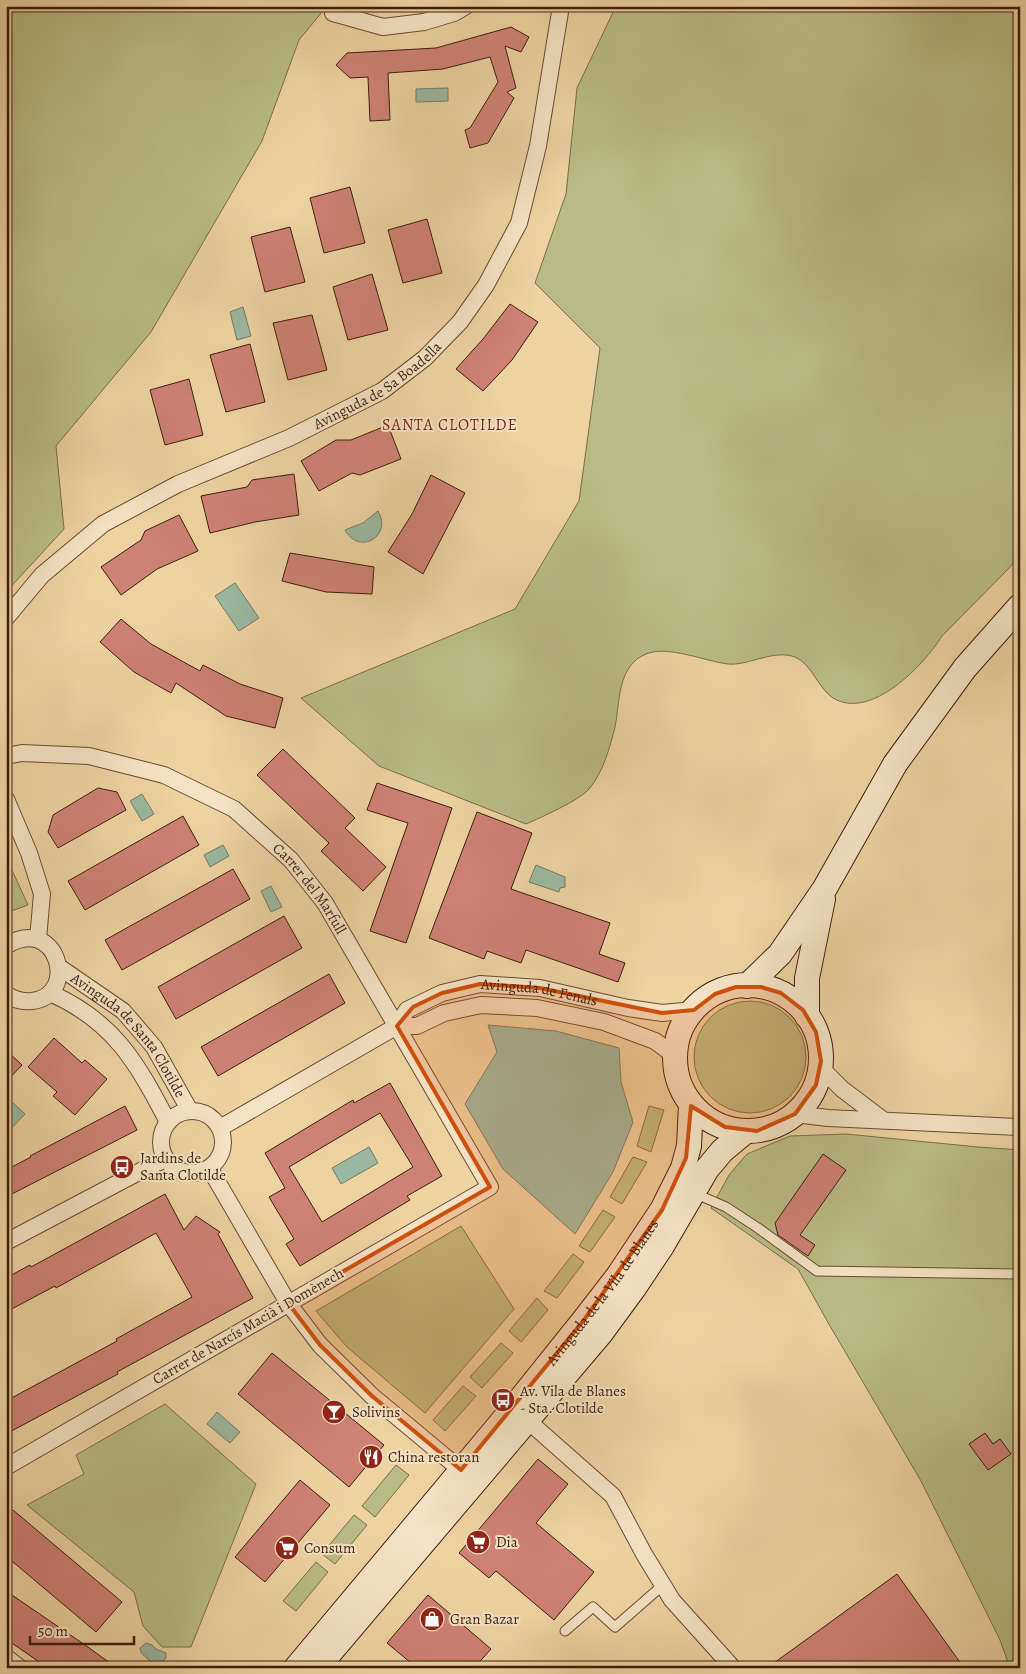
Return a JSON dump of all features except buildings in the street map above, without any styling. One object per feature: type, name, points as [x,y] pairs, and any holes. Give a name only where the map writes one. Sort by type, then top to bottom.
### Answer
[{"type":"main road","points":[[747,986],[780,954],[825,888],[895,764],[965,668],[1020,606]]},
{"type":"main road","points":[[807,1016],[807,978],[825,888]]},
{"type":"main road","points":[[747,986],[761,987],[781,993],[793,1001],[807,1016],[814,1026],[819,1043],[820,1067],[814,1090],[795,1114],[769,1128],[746,1131],[732,1130],[712,1122],[691,1104],[678,1078],[676,1056],[681,1031],[694,1010],[715,994],[731,988],[747,986]]},
{"type":"main road","name":"Avinguda de la Vila de Blanes","points":[[296,1668],[461,1470],[618,1276],[662,1210],[678,1179],[686,1158],[690,1136],[691,1104]]},
{"type":"main road","points":[[317,1668],[601,1333],[662,1246],[707,1169],[722,1151],[746,1131]]},
{"type":"street","points":[[333,14],[384,27],[424,22],[466,6]]},
{"type":"street","name":"Avinguda de Sa Boadella","points":[[6,618],[42,575],[104,524],[178,484],[288,438],[382,391],[425,358],[460,322],[486,285],[519,223],[538,146],[561,6]]},
{"type":"street","name":"Carrer del Marfull","points":[[6,756],[22,753],[89,756],[164,775],[234,809],[291,860],[325,903],[490,1187]]},
{"type":"street","points":[[6,799],[29,853],[42,894],[38,939]]},
{"type":"street","points":[[6,946],[17,939],[38,939],[52,949],[59,967],[57,981],[50,993],[39,1000],[22,1002],[7,996]]},
{"type":"street","name":"Avinguda de Santa Clotilde","points":[[59,967],[123,1011],[154,1047],[190,1111]]},
{"type":"street","name":"Avinguda de Fenals","points":[[220,1128],[396,1026],[407,1010],[442,993],[480,984],[540,988],[628,1008],[662,1013],[694,1010]]},
{"type":"street","name":"Avinguda de Santa Clotilde","points":[[50,993],[71,1002],[102,1024],[127,1051],[149,1086],[168,1122]]},
{"type":"street","name":"Avinguda de Fenals","points":[[396,1026],[417,1026],[444,1013],[481,1005],[537,1008],[604,1022],[655,1041],[676,1056]]},
{"type":"street","points":[[820,1067],[842,1089],[883,1120]]},
{"type":"street","points":[[190,1111],[208,1115],[215,1120],[223,1136],[224,1146],[222,1155],[210,1169],[201,1173],[191,1174],[181,1172],[172,1167],[161,1151],[160,1141],[168,1122],[174,1116],[190,1111]]},
{"type":"street","points":[[795,1114],[828,1118],[1020,1126]]},
{"type":"street","points":[[6,1242],[166,1160]]},
{"type":"street","points":[[210,1169],[288,1303],[320,1345],[372,1396],[461,1470]]},
{"type":"street","name":"Carrer de Narcís Macià i Domènech","points":[[6,1466],[490,1187]]},
{"type":"street","points":[[527,1420],[613,1496],[672,1600],[733,1668]]},
{"type":"street","points":[[6,1658],[20,1668]]},
{"type":"lane","points":[[694,1192],[726,1207],[817,1271],[1020,1274]]},
{"type":"lane","points":[[565,1631],[593,1607],[615,1627],[663,1585]]},
{"type":"highlighted area","points":[[480,984],[540,988],[662,1013],[694,1010],[715,994],[736,987],[761,987],[781,993],[803,1010],[816,1032],[821,1061],[816,1085],[795,1114],[757,1131],[725,1127],[691,1106],[686,1158],[662,1210],[584,1320],[461,1470],[372,1396],[320,1345],[288,1303],[490,1187],[397,1026],[413,1007],[442,993]]},
{"type":"green space","points":[[6,6],[327,6],[299,40],[262,141],[151,332],[56,446],[64,529],[6,592]]},
{"type":"green space","points":[[616,6],[1020,6],[1020,557],[942,636],[934,648],[910,674],[879,696],[864,702],[848,703],[833,698],[801,660],[787,655],[770,656],[744,663],[728,664],[675,652],[665,651],[646,654],[630,667],[625,676],[619,696],[611,743],[594,783],[577,798],[526,824],[379,766],[301,698],[515,609],[579,501],[600,348],[535,283],[566,194],[577,88]]},
{"type":"green space","points":[[6,857],[28,905],[6,913]]},
{"type":"green space","points":[[750,1001],[772,1005],[790,1017],[802,1035],[806,1057],[802,1079],[790,1097],[772,1109],[750,1113],[728,1109],[710,1097],[698,1079],[694,1057],[698,1035],[710,1017],[728,1005]]},
{"type":"green space","points":[[649,1106],[664,1110],[651,1152],[637,1146]]},
{"type":"green space","points":[[846,1134],[1020,1150],[1020,1668],[1010,1668],[1000,1640],[921,1481],[798,1269],[711,1208],[729,1175],[747,1154],[790,1136]]},
{"type":"green space","points":[[633,1157],[647,1162],[622,1204],[610,1197]]},
{"type":"green space","points":[[603,1210],[615,1217],[590,1252],[579,1246]]},
{"type":"green space","points":[[461,1226],[514,1309],[425,1413],[347,1347],[316,1311]]},
{"type":"green space","points":[[573,1254],[584,1262],[557,1298],[544,1291]]},
{"type":"green space","points":[[537,1298],[548,1310],[521,1342],[509,1331]]},
{"type":"green space","points":[[501,1343],[513,1353],[482,1388],[470,1377]]},
{"type":"green space","points":[[463,1386],[476,1396],[445,1431],[433,1420]]},
{"type":"green space","points":[[165,1404],[256,1484],[191,1647],[162,1647],[143,1626],[134,1592],[27,1505],[84,1474],[76,1455]]},
{"type":"green space","points":[[396,1465],[409,1475],[375,1517],[362,1506]]},
{"type":"green space","points":[[354,1515],[367,1525],[335,1564],[322,1554]]},
{"type":"green space","points":[[316,1562],[328,1572],[296,1611],[283,1601]]},
{"type":"shaded area","points":[[448,88],[448,101],[416,102],[416,89]]},
{"type":"shaded area","points":[[243,307],[251,336],[237,340],[230,312]]},
{"type":"shaded area","points":[[378,511],[381,528],[378,535],[366,542],[358,542],[351,538],[345,530],[363,523]]},
{"type":"shaded area","points":[[235,583],[259,618],[239,631],[215,596]]},
{"type":"shaded area","points":[[142,794],[154,814],[142,821],[130,801]]},
{"type":"shaded area","points":[[223,845],[229,856],[210,867],[204,855]]},
{"type":"shaded area","points":[[536,865],[565,877],[565,887],[560,888],[559,892],[529,882]]},
{"type":"shaded area","points":[[271,886],[282,907],[271,912],[261,891]]},
{"type":"shaded area","points":[[488,1025],[556,1031],[619,1048],[621,1082],[633,1122],[613,1172],[575,1234],[503,1169],[465,1104],[497,1052]]},
{"type":"shaded area","points":[[12,1102],[25,1114],[6,1134],[6,1108]]},
{"type":"shaded area","points":[[369,1147],[378,1163],[341,1184],[332,1168]]},
{"type":"shaded area","points":[[217,1412],[240,1432],[230,1443],[207,1424]]},
{"type":"shaded area","points":[[146,1643],[166,1653],[166,1658],[163,1661],[167,1664],[157,1668],[142,1654],[140,1648]]},
{"type":"place","name":"Jardins de Santa Clotilde","points":[[122,1167]]},
{"type":"place","name":"Av. Vila de Blanes - Sta. Clotilde","points":[[503,1400]]},
{"type":"place","name":"Solivins","points":[[334,1412]]},
{"type":"place","name":"China restoran","points":[[371,1457]]},
{"type":"place","name":"Dia","points":[[478,1542]]},
{"type":"place","name":"Consum","points":[[287,1548]]},
{"type":"place","name":"Gran Bazar","points":[[432,1619]]},
{"type":"district","name":"SANTA CLOTILDE","points":[[450,424]]}]
